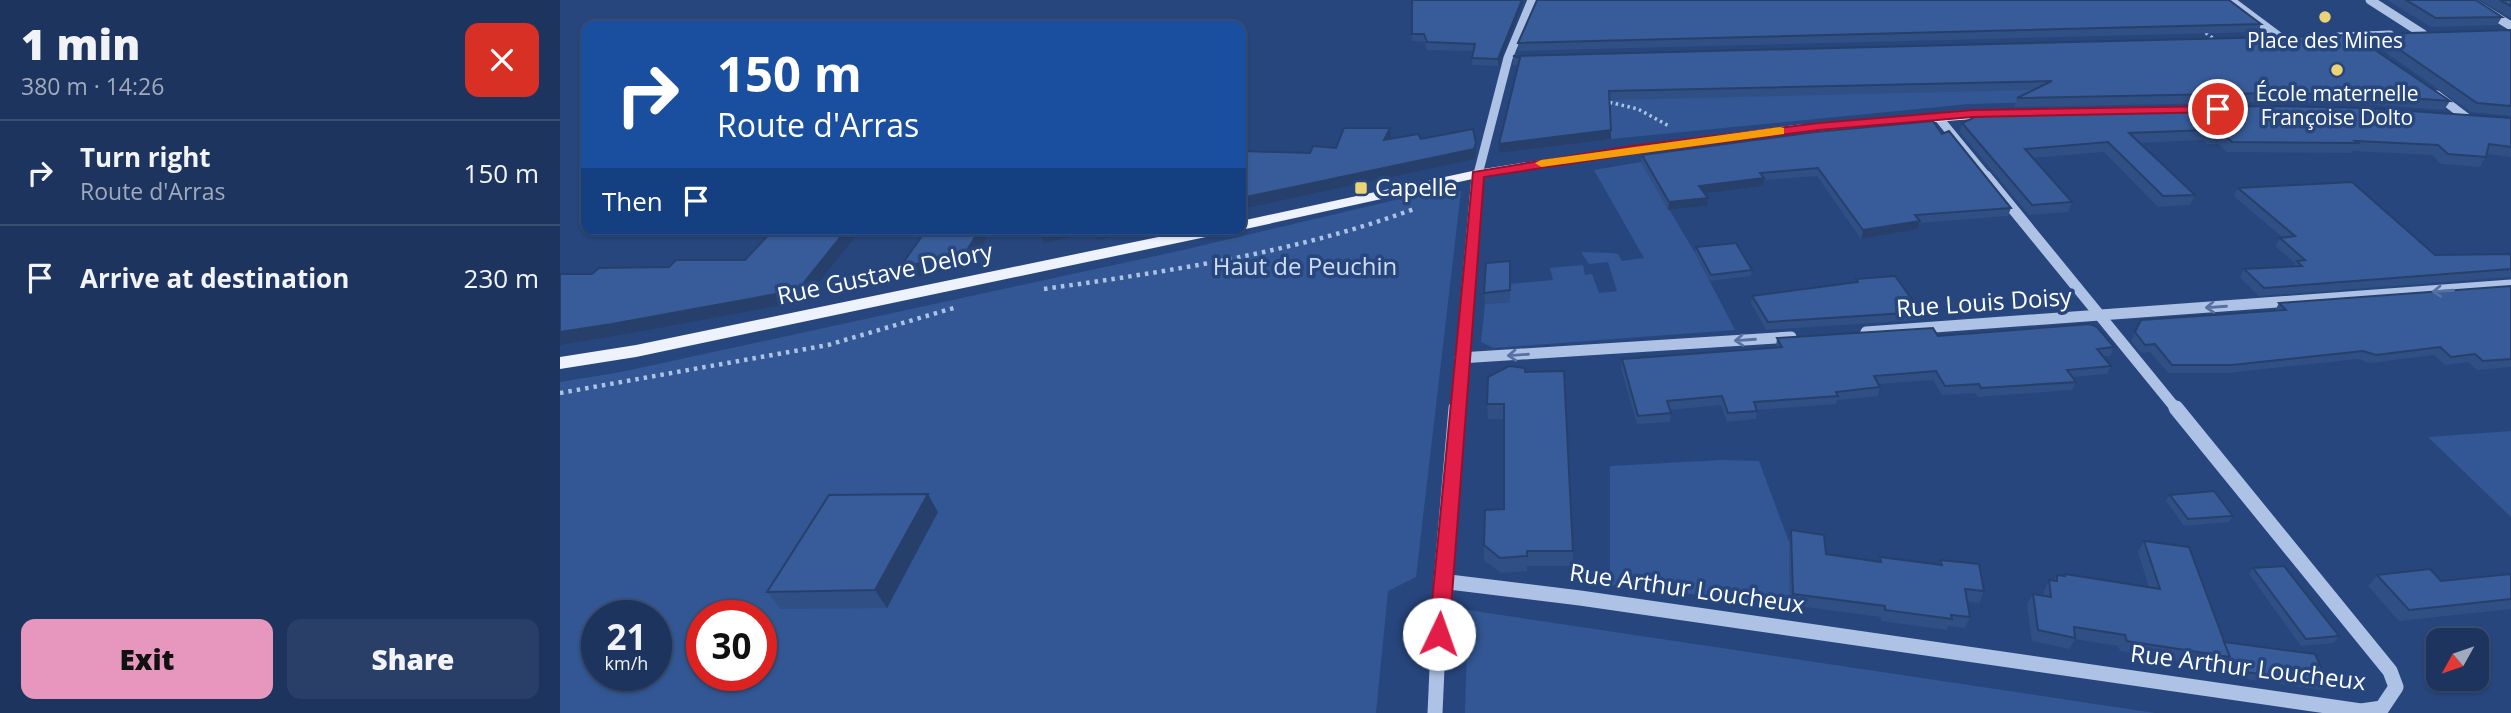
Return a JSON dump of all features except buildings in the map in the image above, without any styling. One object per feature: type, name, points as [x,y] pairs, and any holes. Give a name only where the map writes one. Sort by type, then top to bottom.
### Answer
[{"type":"main road","points":[[1246,224],[1477,174],[1682,144],[1795,129],[2013,113]]},
{"type":"main road","points":[[2443,116],[2473,119]]},
{"type":"main road","name":"Rue Gustave Delory","points":[[560,363],[636,351],[1191,235]]},
{"type":"street","points":[[1435,713],[1441,581],[1477,174],[1508,58],[1532,0]]},
{"type":"street","points":[[2230,0],[2281,38]]},
{"type":"street","points":[[2328,37],[2426,34],[2370,0]]},
{"type":"street","points":[[2469,0],[2511,26]]},
{"type":"street","points":[[2497,32],[2511,32]]},
{"type":"street","points":[[2350,36],[2370,50]]},
{"type":"street","points":[[2262,38],[2293,38]]},
{"type":"street","points":[[1508,58],[1519,58]]},
{"type":"street","points":[[2424,86],[2473,119]]},
{"type":"street","name":"Rue Arthur Loucheux","points":[[1441,581],[1580,598],[2361,711],[2382,708],[2392,697],[2396,687],[2390,671],[1938,117]]},
{"type":"street","name":"Rue Louis Doisy","points":[[1849,333],[2511,285]]},
{"type":"street","points":[[1460,358],[1808,336]]},
{"type":"path","points":[[2194,24],[2215,40]]},
{"type":"path","points":[[1596,102],[1619,102],[1668,123],[1682,144]]},
{"type":"path","points":[[1041,289],[1260,257],[1368,228],[1418,207]]},
{"type":"path","points":[[560,393],[828,345],[961,306]]},
{"type":"green space","points":[[2254,82],[2108,100],[1969,104],[1611,139],[1608,99]]},
{"type":"green space","points":[[1641,162],[1695,253],[1735,330],[1494,348],[1481,342],[1485,304],[1510,302],[1510,284],[1553,280],[1550,268],[1583,265],[1585,275],[1592,274],[1599,293],[1617,291],[1608,262],[1589,264],[1581,252],[1618,254],[1622,261],[1644,258],[1594,170]]},
{"type":"green space","name":"Haut de Peuchin","points":[[1446,188],[1461,191],[1416,577],[1388,591],[1376,713],[560,713],[560,382],[621,372],[1183,250]]},
{"type":"green space","points":[[2511,431],[2511,517],[2428,437]]},
{"type":"green space","points":[[1722,460],[1759,461],[1789,542],[1790,605],[1610,585],[1610,466]]},
{"type":"green space","points":[[1468,610],[2155,713],[1465,713]]},
{"type":"slow traffic","points":[[1541,163],[1780,131]]},
{"type":"place","name":"Place des Mines","points":[[2325,17]]},
{"type":"place","name":"École maternelle Françoise Dolto","points":[[2337,70]]},
{"type":"place","name":"Capelle","points":[[1361,188]]},
{"type":"route","points":[[1439,634],[1441,581],[1477,174],[1631,150],[1795,129],[1973,114],[2218,109]]}]
